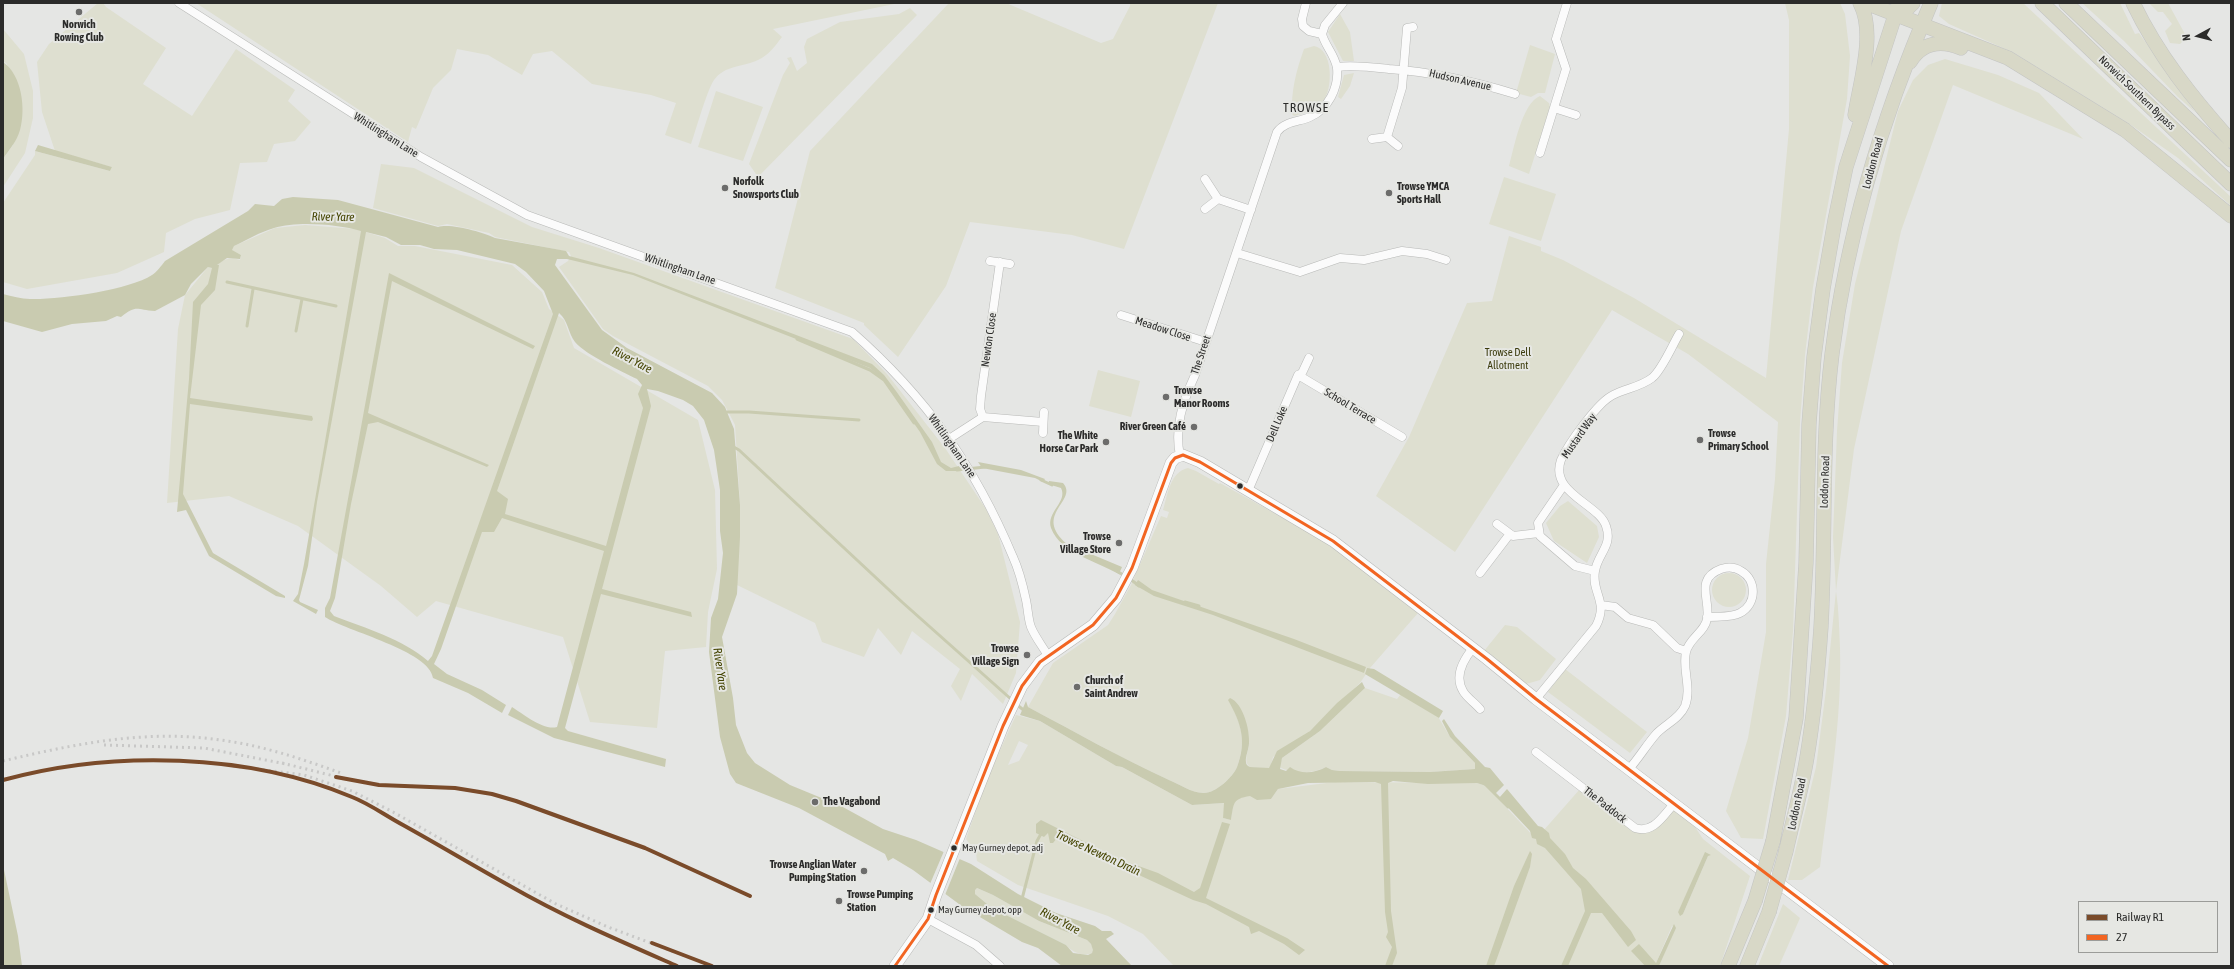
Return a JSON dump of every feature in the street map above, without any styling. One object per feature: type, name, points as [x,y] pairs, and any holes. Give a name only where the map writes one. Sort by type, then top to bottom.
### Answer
[{"type":"highway","points":[[1846,167],[1864,66],[1867,33],[1866,16],[1860,3]]},
{"type":"highway","points":[[1866,3],[1906,10],[1913,3]]},
{"type":"highway","name":"Loddon Road","points":[[1747,966],[1770,912],[1786,851],[1807,758],[1814,706],[1821,627],[1827,413],[1832,354],[1855,232],[1880,138],[1903,73],[1931,3]]},
{"type":"highway","name":"Norwich Southern Bypass","points":[[2042,3],[2231,184]]},
{"type":"highway","name":"Norwich Southern Bypass","points":[[2066,3],[2231,160]]},
{"type":"highway","points":[[2133,3],[2160,51],[2183,85],[2231,142]]},
{"type":"highway","points":[[1897,8],[1922,24],[2008,58],[2125,130],[2231,216]]},
{"type":"highway","name":"Loddon Road","points":[[1728,966],[1755,901],[1773,841],[1796,718],[1803,633],[1809,424],[1814,358],[1832,235],[1846,167],[1897,8]]},
{"type":"highway","points":[[1903,73],[1913,56],[1922,49],[1939,43],[1953,45],[2005,66],[2039,77]]},
{"type":"street","name":"Whitlingham Lane","points":[[179,3],[421,157],[527,215],[846,328],[888,364],[970,467],[995,514],[1014,559],[1026,598],[1031,627],[1048,656]]},
{"type":"street","points":[[1306,3],[1302,19],[1303,26],[1309,31],[1322,34]]},
{"type":"street","points":[[1337,68],[1322,34],[1325,25],[1343,3]]},
{"type":"street","points":[[1540,153],[1566,69],[1556,39],[1567,3]]},
{"type":"street","points":[[1387,137],[1401,94],[1405,70],[1407,28],[1413,27]]},
{"type":"street","name":"Hudson Avenue","points":[[1337,68],[1358,66],[1452,76],[1515,94]]},
{"type":"street","name":"The Street","points":[[1180,456],[1177,441],[1177,425],[1237,253],[1277,132],[1282,125],[1311,117],[1326,104],[1334,88],[1337,68]]},
{"type":"street","points":[[1554,108],[1576,115]]},
{"type":"street","points":[[1372,139],[1387,137],[1398,146]]},
{"type":"street","points":[[1205,179],[1218,199],[1251,210]]},
{"type":"street","points":[[1204,209],[1218,199]]},
{"type":"street","points":[[1237,253],[1300,272],[1340,258],[1364,260],[1402,250],[1426,254],[1446,260]]},
{"type":"street","points":[[990,261],[1010,264]]},
{"type":"street","name":"Newton Close","points":[[983,417],[981,396],[1000,262]]},
{"type":"street","name":"Meadow Close","points":[[1121,315],[1206,342]]},
{"type":"street","name":"Mustard Way","points":[[1564,485],[1559,469],[1566,450],[1600,405],[1613,395],[1642,385],[1654,377],[1679,334]]},
{"type":"street","name":"Dell Loke","points":[[1248,491],[1298,374],[1302,373],[1309,358]]},
{"type":"street","name":"School Terrace","points":[[1298,374],[1402,437]]},
{"type":"street","points":[[1043,433],[1044,412]]},
{"type":"street","points":[[949,439],[983,417],[1043,422]]},
{"type":"street","points":[[895,966],[916,939],[928,919],[938,889],[1004,726],[1022,686],[1033,670],[1048,656],[1093,625],[1116,598],[1124,586],[1132,568],[1170,465],[1180,456],[1188,456],[1334,541],[1473,648],[1536,699],[1629,769],[1673,805],[1888,966]]},
{"type":"street","points":[[1536,699],[1596,626],[1602,614],[1595,571],[1608,543],[1606,524],[1601,517],[1586,506],[1564,485],[1538,523],[1539,533],[1543,541],[1575,566],[1595,571]]},
{"type":"street","points":[[1497,524],[1509,535],[1517,537],[1539,533]]},
{"type":"street","points":[[1480,573],[1509,535]]},
{"type":"street","points":[[1629,769],[1657,734],[1684,708],[1687,691],[1684,662],[1686,651],[1688,646],[1706,624],[1707,616],[1704,590],[1708,579],[1715,572],[1725,568],[1736,568],[1746,574],[1753,589],[1752,600],[1746,609],[1736,615],[1707,616]]},
{"type":"street","points":[[1601,605],[1615,607],[1628,618],[1653,625],[1677,648],[1686,651]]},
{"type":"street","points":[[1473,648],[1461,665],[1461,687],[1463,692],[1480,709]]},
{"type":"street","name":"The Paddock","points":[[1536,752],[1635,828],[1647,830],[1653,826],[1673,805]]},
{"type":"street","points":[[928,919],[976,945],[1000,966]]},
{"type":"green space","points":[[98,3],[103,3],[106,7],[166,48],[143,84],[192,116],[236,49],[295,90],[288,101],[311,122],[295,141],[274,144],[267,162],[240,163],[230,210],[195,219],[166,233],[164,252],[117,273],[27,289],[3,282],[3,203],[35,155],[35,151],[110,171],[112,167],[55,151],[42,112],[37,62],[49,44]]},
{"type":"green space","points":[[196,3],[899,3],[773,29],[782,37],[769,53],[758,60],[729,69],[718,75],[714,80],[705,101],[691,144],[665,135],[676,103],[651,95],[592,84],[552,51],[533,54],[522,75],[488,55],[457,49],[451,70],[433,88],[416,129],[412,127],[408,142]]},
{"type":"green space","points":[[949,3],[1006,3],[1101,43],[1113,39],[1130,6],[1130,3],[1218,3],[1124,249],[1072,235],[970,222],[946,286],[898,357],[864,325],[864,323],[775,288],[810,151]]},
{"type":"green space","name":"Trowse Dell Allotment","points":[[1785,3],[1840,3],[1845,14],[1850,56],[1847,99],[1813,287],[1805,355],[1800,422],[1793,631],[1786,716],[1763,839],[1741,838],[1726,811],[1748,738],[1766,632],[1766,564],[1775,479],[1778,422],[1688,354],[1612,310],[1455,552],[1376,496],[1409,437],[1467,303],[1492,301],[1509,236],[1541,247],[1541,251],[1563,260],[1634,298],[1766,378],[1789,129],[1789,20]]},
{"type":"green space","points":[[1942,3],[2023,3],[2231,197],[2231,206],[2178,158],[2131,125],[2014,53],[1949,24],[1939,16]]},
{"type":"green space","points":[[2082,3],[2120,3],[2135,34],[2139,33],[2195,112],[2178,97],[2124,41]]},
{"type":"green space","points":[[2149,3],[2168,3],[2185,34],[2184,40],[2180,44],[2170,43],[2165,31],[2172,24],[2163,12],[2158,12]]},
{"type":"green space","points":[[910,8],[917,15],[758,177],[749,164],[783,75],[790,63],[787,58],[791,57],[797,71],[807,63],[804,47],[807,39],[840,22],[899,14]]},
{"type":"green space","points":[[1340,14],[1350,32],[1354,61],[1343,61],[1328,32]]},
{"type":"green space","points":[[3,29],[24,54],[33,91],[33,118],[25,153],[3,187],[3,159],[13,145],[7,64],[3,61]]},
{"type":"green space","points":[[1530,45],[1555,54],[1545,93],[1538,93],[1531,97],[1516,93]]},
{"type":"green space","points":[[1314,46],[1325,54],[1328,61],[1330,78],[1327,94],[1324,100],[1314,109],[1294,116],[1292,114],[1292,97],[1299,65],[1304,49]]},
{"type":"green space","points":[[1945,59],[1998,75],[2039,93],[2083,139],[1953,85],[1901,231],[1854,449],[1836,591],[1833,537],[1837,431],[1842,363],[1855,284],[1898,111],[1913,80],[1928,65]]},
{"type":"green space","points":[[1354,73],[1350,86],[1341,99],[1338,97],[1344,75]]},
{"type":"green space","points":[[716,91],[763,107],[743,161],[698,147]]},
{"type":"green space","points":[[1540,96],[1549,103],[1550,107],[1529,174],[1509,166],[1516,138],[1524,116],[1528,107]]},
{"type":"green space","points":[[381,164],[414,168],[532,227],[599,248],[853,339],[887,374],[945,448],[986,509],[998,534],[1020,622],[1016,673],[1003,704],[972,674],[961,701],[951,686],[960,669],[912,631],[901,655],[878,628],[864,657],[822,642],[815,623],[737,585],[740,505],[735,425],[722,400],[708,386],[613,336],[603,329],[559,267],[568,261],[571,256],[569,252],[495,237],[489,233],[447,224],[438,226],[373,208]]},
{"type":"green space","points":[[1504,177],[1556,194],[1541,241],[1489,224]]},
{"type":"green space","points":[[305,225],[356,229],[385,238],[398,246],[415,246],[512,265],[542,292],[549,309],[564,320],[574,348],[698,420],[715,490],[717,569],[708,612],[706,647],[665,651],[657,728],[590,722],[563,637],[436,601],[417,617],[381,586],[298,526],[229,496],[167,503],[178,329],[185,295],[208,267],[213,268],[222,261],[232,258],[240,260],[241,255],[231,250],[234,246],[275,228]]},
{"type":"green space","points":[[1098,370],[1140,381],[1131,417],[1089,406]]},
{"type":"green space","points":[[1188,468],[1219,484],[1220,483],[1330,544],[1418,613],[1370,668],[1360,683],[1310,731],[1273,757],[1270,769],[1250,767],[1248,765],[1246,759],[1249,735],[1243,719],[1229,700],[1237,717],[1241,732],[1242,749],[1240,758],[1235,771],[1228,780],[1218,788],[1208,793],[1199,793],[1190,790],[1151,772],[1028,707],[1053,663],[1108,625],[1131,585],[1161,516],[1167,518],[1169,512],[1163,510],[1173,479],[1182,470]]},
{"type":"green space","points":[[1568,501],[1597,526],[1599,537],[1587,563],[1554,541],[1546,523],[1560,506]]},
{"type":"green space","points":[[1726,573],[1732,573],[1736,574],[1743,580],[1746,590],[1745,597],[1739,604],[1732,607],[1726,607],[1722,606],[1715,600],[1712,593],[1712,587],[1713,583],[1719,576]]},
{"type":"green space","points":[[1836,591],[1840,648],[1839,703],[1834,758],[1820,867],[1802,880],[1788,880],[1816,767],[1826,690]]},
{"type":"green space","points":[[1505,625],[1517,627],[1556,659],[1540,680],[1526,684],[1484,651]]},
{"type":"green space","points":[[1565,669],[1647,732],[1630,753],[1548,692]]},
{"type":"green space","points":[[1365,688],[1397,699],[1401,694],[1437,715],[1450,737],[1475,763],[1475,769],[1430,772],[1340,771],[1332,770],[1326,767],[1309,772],[1296,772],[1279,767],[1282,758],[1320,731]]},
{"type":"green space","points":[[1016,715],[1040,721],[1116,766],[1122,767],[1192,805],[1226,803],[1223,818],[1231,820],[1233,805],[1238,798],[1252,796],[1271,799],[1278,789],[1335,782],[1477,783],[1486,786],[1536,839],[1580,789],[1637,833],[1646,832],[1672,809],[1693,824],[1703,839],[1750,876],[1720,966],[1659,966],[1675,928],[1672,926],[1656,963],[1631,951],[1645,966],[1174,966],[1143,934],[1108,916],[1018,885],[977,861],[976,853],[966,839],[987,779]],"holes":[[[1019,741],[1028,745],[1019,761],[1008,765]],[[1706,854],[1708,856],[1683,914],[1678,912]]]},
{"type":"green space","points":[[977,888],[993,895],[1039,921],[1087,940],[1094,950],[1092,953],[1085,954],[1071,950],[1066,945],[992,908],[975,894],[974,890]]},
{"type":"green space","points":[[1783,904],[1800,918],[1779,966],[1758,966]]},
{"type":"water","points":[[3,62],[15,75],[21,93],[23,112],[19,134],[3,159]]},
{"type":"water","points":[[38,145],[112,167],[110,171],[35,151]]},
{"type":"water","name":"River Yare","points":[[293,197],[338,200],[438,227],[458,227],[495,238],[566,251],[569,256],[634,273],[872,364],[884,375],[932,442],[941,462],[951,468],[959,466],[962,471],[946,471],[937,464],[920,432],[882,378],[870,368],[633,275],[567,259],[557,259],[555,265],[602,330],[627,348],[712,393],[725,407],[734,429],[740,505],[737,594],[722,637],[733,698],[736,725],[747,753],[755,763],[790,785],[841,806],[883,829],[916,840],[971,864],[1018,894],[1056,913],[1095,926],[1102,931],[1111,931],[1114,934],[1106,939],[1132,966],[1062,966],[1038,948],[1022,942],[963,907],[913,870],[893,858],[888,861],[885,854],[799,808],[736,783],[730,774],[720,737],[709,652],[711,618],[718,599],[723,553],[720,531],[720,490],[714,450],[704,420],[693,406],[683,400],[658,391],[647,389],[651,406],[602,589],[691,612],[692,617],[601,594],[565,728],[568,731],[666,759],[665,767],[554,738],[508,715],[512,707],[546,727],[557,727],[604,551],[502,518],[494,532],[482,532],[441,649],[434,664],[447,674],[482,690],[506,705],[502,713],[468,693],[433,678],[428,668],[418,659],[386,643],[336,623],[325,617],[325,608],[330,598],[389,273],[535,346],[533,349],[392,281],[368,413],[489,465],[487,467],[378,422],[368,424],[351,504],[335,598],[330,611],[334,616],[407,646],[428,661],[432,656],[553,314],[544,291],[526,272],[515,264],[457,250],[434,249],[420,245],[401,245],[386,237],[366,232],[317,502],[308,566],[299,600],[300,602],[318,610],[316,614],[293,601],[298,594],[304,564],[361,231],[317,224],[283,226],[259,234],[234,246],[232,250],[241,255],[240,259],[227,258],[217,265],[219,265],[215,290],[201,305],[190,398],[312,416],[313,419],[312,421],[190,404],[183,494],[213,553],[285,596],[285,598],[276,596],[209,556],[186,510],[177,512],[189,379],[193,302],[208,284],[212,268],[208,267],[191,284],[185,295],[155,311],[134,309],[130,310],[121,317],[117,316],[106,321],[72,324],[42,332],[3,321],[3,294],[30,299],[58,298],[93,293],[127,285],[152,275],[165,261],[248,211],[255,204],[274,206],[282,199]],"holes":[[[559,313],[564,319],[575,342],[580,347],[604,362],[637,379],[642,385],[638,394],[643,408],[606,546],[505,514],[508,499],[497,491]],[[977,888],[993,895],[1039,921],[1087,940],[1091,944],[1093,950],[1092,953],[1088,955],[1073,953],[1066,945],[992,908],[975,894],[975,890]]]},
{"type":"water","points":[[978,462],[1021,470],[1045,479],[1043,482],[1035,478],[982,468]]},
{"type":"water","points":[[1049,481],[1063,483],[1066,490],[1065,496],[1055,516],[1054,524],[1057,534],[1067,544],[1122,567],[1119,574],[1071,550],[1056,537],[1051,528],[1050,522],[1051,517],[1060,503],[1062,493],[1061,488],[1048,484]]},
{"type":"water","points":[[1138,580],[1152,590],[1294,639],[1366,667],[1364,673],[1213,615],[1154,596],[1135,585]]},
{"type":"water","points":[[1367,668],[1374,669],[1443,711],[1439,718],[1365,674]]},
{"type":"water","points":[[1362,682],[1365,688],[1320,731],[1282,758],[1280,769],[1286,771],[1290,767],[1294,770],[1308,772],[1317,771],[1326,767],[1332,770],[1340,771],[1430,772],[1475,769],[1475,763],[1450,737],[1442,721],[1444,719],[1455,736],[1485,767],[1490,768],[1504,785],[1495,794],[1486,786],[1477,783],[1428,784],[1393,781],[1388,783],[1391,911],[1397,953],[1392,966],[1385,966],[1392,947],[1386,937],[1388,932],[1385,912],[1381,784],[1375,782],[1308,783],[1278,789],[1271,799],[1257,800],[1250,796],[1244,797],[1237,800],[1235,803],[1231,820],[1223,818],[1224,803],[1192,805],[1122,767],[1116,766],[1040,721],[1020,715],[1026,701],[1028,707],[1133,763],[1190,790],[1199,793],[1208,793],[1218,788],[1228,780],[1235,771],[1240,758],[1242,749],[1241,732],[1228,700],[1230,698],[1239,705],[1247,724],[1249,743],[1246,758],[1247,765],[1250,767],[1269,768],[1277,751],[1310,731],[1337,703]]},
{"type":"water","points":[[1507,789],[1538,826],[1542,827],[1549,833],[1550,838],[1565,854],[1573,868],[1586,879],[1631,931],[1636,940],[1628,947],[1602,913],[1591,913],[1568,966],[1561,966],[1585,911],[1581,889],[1545,848],[1537,844],[1536,839],[1532,838],[1530,831],[1499,798]]},
{"type":"water","points":[[1041,820],[1119,859],[1158,873],[1194,892],[1200,888],[1222,822],[1230,824],[1206,898],[1287,938],[1305,950],[1299,955],[1284,944],[1259,931],[1251,934],[1249,927],[1206,904],[1193,900],[1061,839],[1057,838],[1053,843],[1050,843],[1048,833],[1044,837],[1036,833],[1036,824]]},
{"type":"water","points":[[1530,851],[1532,854],[1530,867],[1496,961],[1494,966],[1486,966],[1514,886]]},
{"type":"water","points":[[1705,852],[1711,855],[1708,856],[1683,914],[1680,916],[1678,912]]},
{"type":"water","points":[[3,865],[18,936],[22,966],[3,966]]},
{"type":"water","points":[[1674,924],[1676,928],[1659,966],[1645,966],[1631,951],[1639,944],[1656,963]]},
{"type":"pier","points":[[944,851],[960,858],[945,895],[930,884]]},
{"type":"waterway","points":[[227,282],[336,306]]},
{"type":"waterway","points":[[247,326],[253,289]]},
{"type":"waterway","points":[[296,331],[302,299]]},
{"type":"waterway","points":[[797,339],[870,370],[884,380],[914,423]]},
{"type":"waterway","points":[[727,412],[749,412],[859,420]]},
{"type":"waterway","points":[[732,446],[739,450],[902,602],[1012,700]]},
{"type":"waterway","points":[[957,470],[985,467]]},
{"type":"waterway","points":[[1041,480],[1052,485]]},
{"type":"waterway","points":[[1072,550],[1115,570],[1139,586]]},
{"type":"waterway","points":[[1185,602],[1199,606]]},
{"type":"waterway","points":[[1016,704],[1026,712]]},
{"type":"waterway","points":[[1485,784],[1508,807]]},
{"type":"waterway","name":"Trowse Newton Drain","points":[[1022,899],[1037,841],[1042,832]]},
{"type":"railway","points":[[3,761],[84,744],[138,737],[165,736],[193,737],[251,745],[341,773]]},
{"type":"railway","points":[[104,745],[204,748],[286,764]]},
{"type":"railway","points":[[282,763],[338,777],[379,785],[455,788],[492,794],[516,801],[645,848],[750,896]]},
{"type":"railway","points":[[233,766],[304,775],[352,791],[393,812],[556,904],[608,927],[712,966]]},
{"type":"rail line","name":"R1","points":[[3,780],[45,770],[89,764],[134,761],[179,761],[225,764],[312,782],[365,803],[551,908],[677,966]]},
{"type":"rail line","name":"R1","points":[[336,777],[379,785],[455,788],[492,794],[516,801],[645,848],[750,896]]},
{"type":"rail line","name":"R1","points":[[652,943],[712,966]]},
{"type":"transit line","name":"27","points":[[895,966],[928,919],[936,895],[1003,726],[1022,686],[1040,662],[1093,625],[1116,598],[1132,568],[1171,463],[1175,458],[1183,455],[1200,462],[1333,541],[1487,659],[1536,699],[1888,966]]},
{"type":"place","name":"Norwich Rowing Club","points":[[79,12]]},
{"type":"place","name":"Norfolk Snowsports Club","points":[[725,188]]},
{"type":"place","name":"Trowse YMCA Sports Hall","points":[[1389,193]]},
{"type":"place","name":"Trowse Manor Rooms","points":[[1166,397]]},
{"type":"place","name":"River Green Café","points":[[1194,427]]},
{"type":"place","name":"Trowse Primary School","points":[[1700,440]]},
{"type":"place","name":"The White Horse Car Park","points":[[1106,442]]},
{"type":"place","name":"Trowse Village Store","points":[[1119,543]]},
{"type":"place","name":"Trowse Village Sign","points":[[1027,655]]},
{"type":"place","name":"Church of Saint Andrew","points":[[1077,687]]},
{"type":"place","name":"The Vagabond","points":[[815,802]]},
{"type":"place","name":"May Gurney depot, adj","points":[[954,848]]},
{"type":"place","name":"Trowse Anglian Water Pumping Station","points":[[864,871]]},
{"type":"place","name":"Trowse Pumping Station","points":[[839,901]]},
{"type":"place","name":"May Gurney depot, opp","points":[[931,910]]},
{"type":"district","name":"TROWSE","points":[[1306,108]]}]
